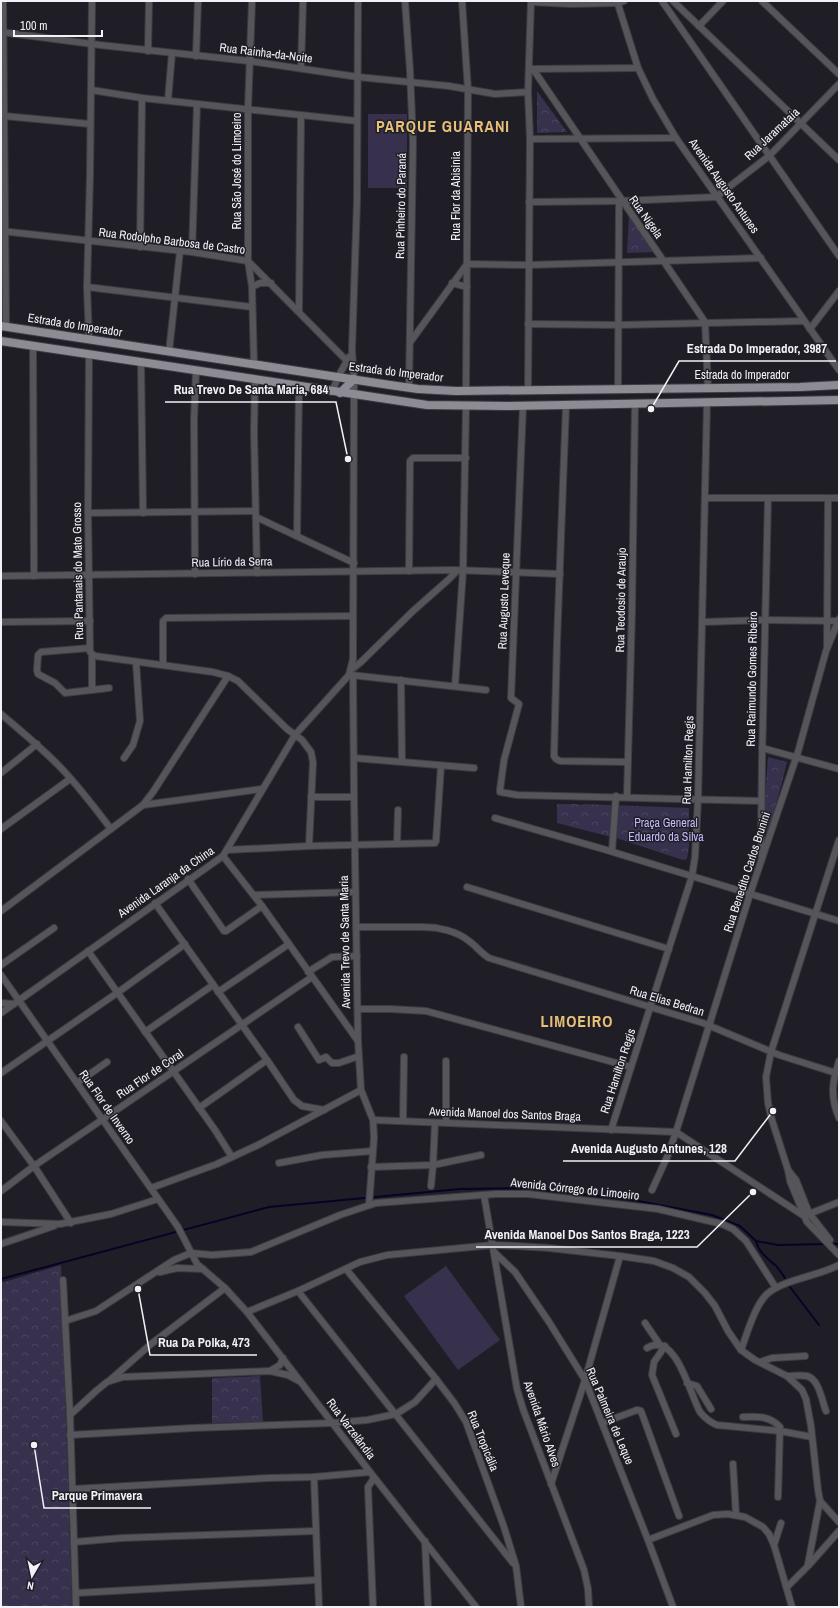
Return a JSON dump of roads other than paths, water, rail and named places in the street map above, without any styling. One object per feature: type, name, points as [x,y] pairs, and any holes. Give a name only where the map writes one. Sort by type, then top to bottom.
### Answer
[{"type":"main road","name":"Estrada do Imperador","points":[[3,326],[409,388],[466,391],[528,391],[814,387],[839,385]]},
{"type":"main road","points":[[1,340],[196,371],[427,405],[566,405],[839,400]]},
{"type":"main road","points":[[336,392],[354,379]]},
{"type":"street","points":[[3,1],[3,326]]},
{"type":"street","points":[[89,340],[87,287],[92,1]]},
{"type":"street","points":[[148,51],[149,1]]},
{"type":"street","points":[[196,56],[198,1]]},
{"type":"street","name":"Rua São José do Limoeiro","points":[[252,1],[248,110],[248,261],[252,287],[254,365]]},
{"type":"street","points":[[301,68],[303,1]]},
{"type":"street","name":"Avenida Trevo de Santa Maria","points":[[358,1],[358,77],[352,350],[354,379],[354,572],[353,659],[351,673],[354,758],[358,1041],[361,1090],[373,1120],[373,1151],[369,1205]]},
{"type":"street","name":"Rua Pinheiro do Paraná","points":[[405,1],[411,82],[413,169],[409,388]]},
{"type":"street","name":"Rua Flor da Abisinia","points":[[462,1],[468,90],[466,391]]},
{"type":"street","points":[[528,391],[530,139],[528,92],[531,69],[531,2],[571,4],[624,1]]},
{"type":"street","points":[[662,1],[839,256]]},
{"type":"street","points":[[673,1],[839,160]]},
{"type":"street","points":[[699,26],[723,1]]},
{"type":"street","points":[[762,1],[839,74]]},
{"type":"street","name":"Avenida Augusto Antunes","points":[[617,2],[638,68],[653,99],[676,138],[839,370]]},
{"type":"street","name":"Rua Rainha-da-Noite","points":[[2,32],[148,51],[249,61],[358,77],[411,82],[495,94],[528,92]]},
{"type":"street","points":[[168,100],[172,53]]},
{"type":"street","points":[[531,69],[638,68]]},
{"type":"street","name":"Rua Nigela","points":[[531,69],[580,138],[620,201],[663,260],[705,322]]},
{"type":"street","name":"Rua Jaramataia","points":[[716,197],[769,156],[839,84]]},
{"type":"street","points":[[91,90],[142,98],[357,121]]},
{"type":"street","points":[[140,247],[142,98]]},
{"type":"street","points":[[192,252],[197,104]]},
{"type":"street","points":[[299,311],[301,115]]},
{"type":"street","points":[[3,120],[90,124]]},
{"type":"street","points":[[530,139],[676,138]]},
{"type":"street","points":[[529,202],[620,201],[716,197]]},
{"type":"street","points":[[618,389],[618,261],[620,201]]},
{"type":"street","name":"Rua Rodolpho Barbosa de Castro","points":[[3,231],[192,252],[248,261],[347,361]]},
{"type":"street","points":[[169,352],[180,251]]},
{"type":"street","points":[[411,341],[467,264],[528,265],[618,261],[761,258]]},
{"type":"street","points":[[252,287],[260,283],[271,283]]},
{"type":"street","points":[[452,283],[467,287]]},
{"type":"street","points":[[87,287],[252,307]]},
{"type":"street","points":[[810,329],[839,291]]},
{"type":"street","points":[[528,324],[804,321]]},
{"type":"street","points":[[705,322],[708,388]]},
{"type":"street","points":[[34,346],[34,576]]},
{"type":"street","name":"Avenida Trevo de Santa Maria","points":[[336,392],[338,377],[352,350]]},
{"type":"street","name":"Rua Pantanais do Mato Grosso","points":[[89,354],[88,513],[90,652],[92,655],[228,676],[238,681],[302,740],[313,756],[309,846]]},
{"type":"street","points":[[141,362],[143,513]]},
{"type":"street","points":[[194,574],[194,420],[196,371]]},
{"type":"street","points":[[255,380],[255,514],[257,573]]},
{"type":"street","points":[[297,536],[299,386]]},
{"type":"street","name":"Rua Hamilton Regis","points":[[611,1130],[692,876],[695,856],[703,622],[707,403]]},
{"type":"street","name":"Rua Teodosio de Araujo","points":[[627,797],[635,404]]},
{"type":"street","name":"Rua Augusto Leveque","points":[[523,405],[511,698],[519,704],[504,760],[500,791],[501,793],[517,795],[616,796]]},
{"type":"street","points":[[566,405],[554,756],[557,760],[627,762]]},
{"type":"street","points":[[455,686],[466,458],[466,406]]},
{"type":"street","points":[[409,571],[410,461],[412,458],[466,458]]},
{"type":"street","points":[[705,498],[839,498]]},
{"type":"street","name":"Rua Raimundo Gomes Ribeiro","points":[[762,861],[760,840],[768,498]]},
{"type":"street","points":[[826,651],[828,498]]},
{"type":"street","points":[[88,513],[194,512],[255,514],[354,563]]},
{"type":"street","name":"Rua Lírio da Serra","points":[[1,576],[409,571],[560,574]]},
{"type":"street","name":"Avenida Laranja da China","points":[[1,1013],[225,853],[295,735],[361,662],[413,611],[460,571]]},
{"type":"street","points":[[163,665],[163,621],[166,618],[353,616]]},
{"type":"street","points":[[703,622],[839,620]]},
{"type":"street","name":"Rua Benedito Carlos Brunini","points":[[652,1190],[668,1155],[676,1132],[750,894],[815,696],[826,651],[839,620]]},
{"type":"street","points":[[1,622],[90,621]]},
{"type":"street","points":[[90,648],[41,652],[38,655],[36,670],[38,674],[55,683],[65,693],[109,688]]},
{"type":"street","points":[[92,655],[92,690]]},
{"type":"street","points":[[124,758],[133,745],[140,721],[136,662]]},
{"type":"street","points":[[351,673],[486,690]]},
{"type":"street","points":[[1,911],[143,805],[228,676]]},
{"type":"street","points":[[401,680],[402,762]]},
{"type":"street","points":[[2,716],[37,744],[70,778],[110,829]]},
{"type":"street","points":[[1,773],[37,744]]},
{"type":"street","points":[[762,748],[839,769]]},
{"type":"street","points":[[354,758],[474,768]]},
{"type":"street","points":[[358,1041],[225,853],[309,846],[433,843],[436,841],[441,766]]},
{"type":"street","points":[[1,829],[70,778]]},
{"type":"street","points":[[143,805],[262,789]]},
{"type":"street","points":[[612,851],[616,796],[761,801]]},
{"type":"street","points":[[311,797],[354,797]]},
{"type":"street","points":[[398,810],[398,844]]},
{"type":"street","points":[[495,818],[612,851],[839,922]]},
{"type":"street","points":[[806,1214],[796,1200],[772,1120],[768,1103],[766,1078],[771,1052],[839,840]]},
{"type":"street","points":[[188,880],[223,929],[226,931],[262,906]]},
{"type":"street","points":[[467,887],[669,949]]},
{"type":"street","points":[[254,895],[355,892]]},
{"type":"street","points":[[155,903],[296,1103],[302,1106],[324,1110]]},
{"type":"street","name":"Rua Elias Bedran","points":[[356,927],[433,927],[468,939],[486,956],[710,1026],[771,1052],[837,1074]]},
{"type":"street","points":[[1,965],[54,928]]},
{"type":"street","points":[[1,1073],[118,993],[185,944]]},
{"type":"street","points":[[218,992],[288,944]]},
{"type":"street","points":[[88,951],[232,1157]]},
{"type":"street","name":"Rua Flor de Coral","points":[[1,1191],[34,1166],[102,1119],[242,1025],[332,957],[357,956]]},
{"type":"street","name":"Rua Flor de Inverno","points":[[1,975],[16,1002],[77,1083],[178,1227],[184,1236],[191,1253]]},
{"type":"street","points":[[145,1032],[213,985]]},
{"type":"street","points":[[1,1003],[16,1002]]},
{"type":"street","points":[[358,1009],[397,1009],[431,1012],[631,1067]]},
{"type":"street","points":[[298,1027],[319,1060],[326,1058],[332,1063],[339,1063],[359,1056]]},
{"type":"street","points":[[403,1121],[404,1057]]},
{"type":"street","points":[[199,1108],[267,1060]]},
{"type":"street","points":[[446,1060],[446,1123]]},
{"type":"street","points":[[839,1061],[833,1086],[833,1099],[839,1118]]},
{"type":"street","points":[[77,1083],[107,1062]]},
{"type":"street","points":[[151,1188],[232,1157],[361,1090]]},
{"type":"street","name":"Avenida Manoel dos Santos Braga","points":[[373,1120],[676,1132]]},
{"type":"street","points":[[1,1121],[34,1166],[71,1223]]},
{"type":"street","points":[[431,1186],[434,1164],[435,1123]]},
{"type":"street","points":[[676,1132],[768,1193],[806,1214],[839,1202]]},
{"type":"street","points":[[279,1163],[322,1155],[373,1151]]},
{"type":"street","points":[[371,1167],[434,1164],[481,1155]]},
{"type":"street","points":[[788,1170],[796,1180],[807,1222],[825,1236],[838,1251]]},
{"type":"street","name":"Avenida Córrego do Limoeiro","points":[[191,1253],[212,1255],[251,1252],[340,1215],[376,1203],[507,1193],[528,1194],[658,1209],[722,1224],[733,1229],[746,1241],[776,1288]]},
{"type":"street","points":[[768,1193],[788,1203],[793,1204],[796,1200]]},
{"type":"street","name":"Avenida Mário Alves","points":[[484,1195],[517,1389],[584,1570],[590,1606]]},
{"type":"street","points":[[1,1222],[71,1223],[111,1214],[158,1199]]},
{"type":"street","points":[[1,1244],[60,1224]]},
{"type":"street","points":[[247,1312],[298,1291],[360,1262],[387,1255],[494,1249],[549,1248],[654,1261],[673,1268],[689,1277],[705,1293],[715,1306],[728,1331],[741,1350],[787,1376],[802,1390],[806,1399],[820,1501],[808,1566]]},
{"type":"street","name":"Rua Palmeira de Leque","points":[[494,1249],[515,1272],[549,1322],[585,1380],[673,1607]]},
{"type":"street","points":[[66,1321],[96,1312],[174,1260],[191,1253]]},
{"type":"street","name":"Rua Varzelândia","points":[[191,1253],[203,1269],[225,1288],[247,1312],[284,1358],[374,1478],[476,1607]]},
{"type":"street","points":[[551,1484],[585,1380],[620,1256]]},
{"type":"street","points":[[741,1350],[760,1305],[767,1294],[776,1288],[839,1265]]},
{"type":"street","points":[[155,1274],[177,1268],[203,1269]]},
{"type":"street","name":"Rua Tropicália","points":[[346,1269],[436,1378],[466,1422],[504,1527],[516,1566],[521,1607]]},
{"type":"street","points":[[63,1280],[73,1489],[76,1607]]},
{"type":"street","points":[[70,1415],[96,1390],[151,1344],[225,1288]]},
{"type":"street","points":[[298,1291],[516,1566]]},
{"type":"street","points":[[646,1323],[662,1345],[671,1351],[704,1418],[717,1425],[780,1431],[812,1437]]},
{"type":"street","points":[[647,1348],[662,1345]]},
{"type":"street","points":[[662,1345],[654,1362],[652,1375],[676,1434]]},
{"type":"street","points":[[760,1362],[772,1358],[805,1356]]},
{"type":"street","points":[[270,1372],[280,1365],[284,1358]]},
{"type":"street","points":[[107,1382],[123,1377],[270,1372],[288,1375],[302,1382]]},
{"type":"street","points":[[787,1376],[804,1376],[812,1378],[816,1383],[826,1411]]},
{"type":"street","points":[[70,1435],[193,1428],[332,1423],[367,1420],[396,1414],[415,1402],[436,1378]]},
{"type":"street","points":[[687,1383],[697,1386],[711,1409]]},
{"type":"street","points":[[602,1424],[637,1410],[641,1411],[679,1516]]},
{"type":"street","points":[[743,1417],[767,1418],[774,1421],[780,1427],[778,1497]]},
{"type":"street","points":[[733,1464],[736,1515]]},
{"type":"street","points":[[73,1489],[269,1478],[314,1477],[370,1472]]},
{"type":"street","points":[[314,1477],[319,1607]]},
{"type":"street","points":[[373,1607],[368,1487],[374,1478]]},
{"type":"street","points":[[820,1501],[839,1522]]},
{"type":"street","points":[[648,1540],[713,1515],[736,1515],[745,1517],[763,1527],[769,1534],[774,1545],[792,1607]]},
{"type":"street","points":[[774,1545],[781,1523]]},
{"type":"street","points":[[787,1587],[808,1566],[839,1530]]},
{"type":"street","points":[[74,1542],[122,1538],[315,1531]]},
{"type":"street","points":[[424,1540],[428,1607]]},
{"type":"street","points":[[426,1564],[432,1558],[437,1556]]},
{"type":"street","points":[[76,1593],[318,1580]]},
{"type":"waterway","points":[[1,1279],[269,1207],[460,1189],[528,1188],[633,1200],[712,1215],[740,1226],[756,1241],[778,1245],[826,1244]]},
{"type":"waterway","points":[[756,1241],[761,1252],[778,1268],[785,1278]]},
{"type":"waterway","points":[[830,1244],[839,1244]]},
{"type":"waterway","points":[[790,1287],[819,1325]]},
{"type":"place","name":"Estrada Do Imperador, 3987","points":[[651,409]]},
{"type":"place","name":"Rua Trevo De Santa Maria, 684","points":[[348,459]]},
{"type":"place","name":"Avenida Augusto Antunes, 128","points":[[773,1111]]},
{"type":"place","name":"Avenida Manoel Dos Santos Braga, 1223","points":[[753,1192]]},
{"type":"place","name":"Rua Da Polka, 473","points":[[138,1289]]},
{"type":"place","name":"Parque Primavera","points":[[34,1445]]},
{"type":"district","name":"PARQUE GUARANI","points":[[443,126]]},
{"type":"district","name":"LIMOEIRO","points":[[577,1021]]},
{"type":"park label","name":"Praça General Eduardo da Silva","points":[[666,830]]}]
